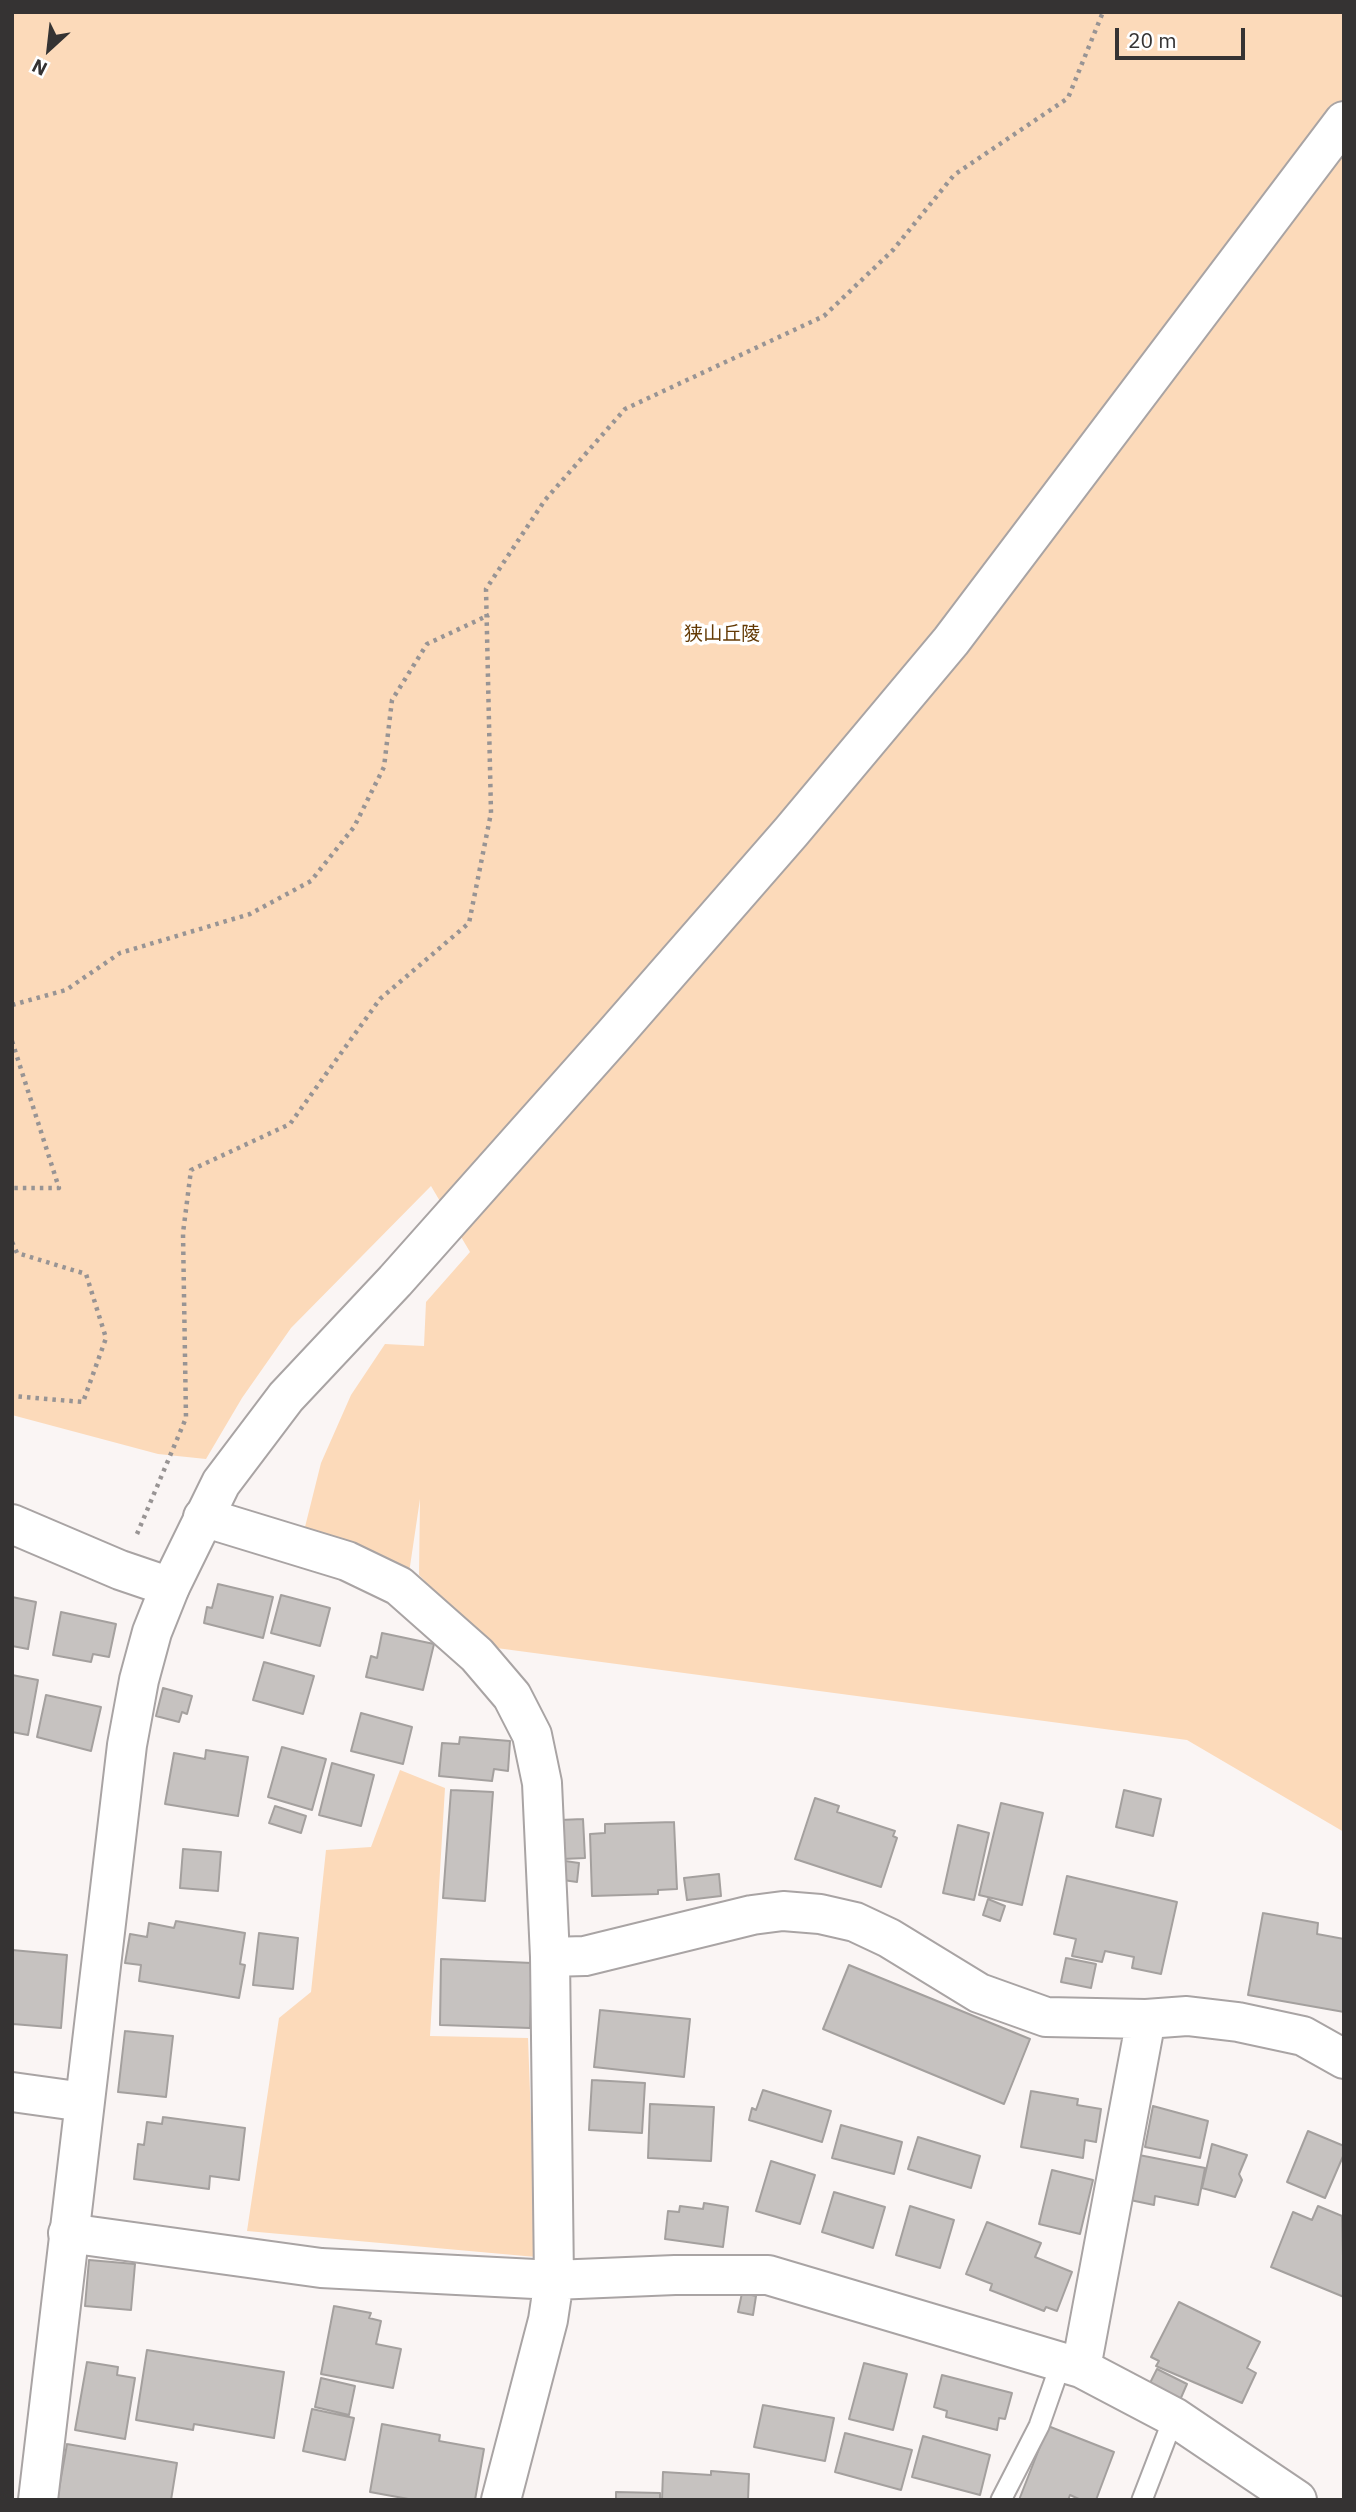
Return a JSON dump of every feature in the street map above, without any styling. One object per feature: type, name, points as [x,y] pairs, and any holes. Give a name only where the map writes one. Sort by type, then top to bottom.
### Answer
[{"type":"street","points":[[38,2500],[130,1732],[152,1632],[170,1587],[221,1483],[286,1397],[395,1281],[613,1036],[791,832],[951,641],[1344,121]]},
{"type":"street","points":[[203,1517],[346,1561],[399,1586],[477,1655],[512,1696],[532,1735],[542,1783],[550,1957],[554,2280],[548,2320],[501,2500]]},
{"type":"street","points":[[12,1524],[120,1570],[170,1587]]},
{"type":"street","points":[[550,1957],[585,1956],[752,1915],[783,1911],[820,1914],[866,1928],[979,1993],[1046,2017],[1146,2020],[1187,2016],[1238,2022],[1303,2036],[1344,2059]]},
{"type":"street","points":[[1072,2364],[1146,2020]]},
{"type":"street","points":[[12,2092],[84,2102]]},
{"type":"street","points":[[68,2233],[321,2269],[554,2280],[675,2275],[768,2275],[1072,2364],[1174,2417],[1297,2500]]},
{"type":"lane","points":[[1002,2500],[1072,2364]]},
{"type":"lane","points":[[1142,2500],[1174,2417]]},
{"type":"path","points":[[120,1570],[162,1480],[186,1418],[183,1233],[191,1170],[290,1124],[380,999],[470,923],[491,813],[489,615],[486,589],[545,500],[625,409],[824,316],[893,250],[954,175],[1068,98],[1103,12]]},
{"type":"path","points":[[12,1005],[66,990],[120,953],[250,914],[311,881],[354,827],[384,767],[392,700],[426,644],[489,615]]},
{"type":"path","points":[[12,1041],[60,1188],[12,1188]]},
{"type":"path","points":[[12,1242],[17,1253],[86,1274],[106,1338],[83,1402],[12,1396]]},
{"type":"green space","name":"狭山丘陵","points":[[12,12],[1344,12],[1344,1832],[1187,1740],[489,1647],[419,1575],[420,1499],[409,1573],[304,1531],[321,1463],[351,1395],[385,1344],[424,1346],[426,1302],[470,1252],[431,1186],[291,1328],[242,1398],[206,1459],[158,1454],[12,1415]]},
{"type":"green space","points":[[400,1770],[445,1788],[430,2036],[528,2038],[536,2257],[247,2231],[279,2018],[311,1992],[326,1850],[371,1847]]},
{"type":"building","points":[[218,1584],[273,1597],[263,1638],[204,1623],[207,1607],[212,1608]]},
{"type":"building","points":[[281,1595],[330,1608],[320,1646],[271,1633]]},
{"type":"building","points":[[12,1597],[36,1602],[28,1649],[12,1646]]},
{"type":"building","points":[[61,1612],[116,1624],[109,1657],[93,1654],[91,1662],[53,1655]]},
{"type":"building","points":[[382,1633],[434,1644],[423,1690],[366,1677],[371,1656],[377,1658]]},
{"type":"building","points":[[264,1662],[314,1676],[303,1714],[253,1700]]},
{"type":"building","points":[[12,1675],[38,1680],[28,1735],[12,1732]]},
{"type":"building","points":[[163,1688],[192,1696],[187,1714],[182,1712],[179,1722],[156,1716]]},
{"type":"building","points":[[46,1695],[101,1707],[91,1751],[37,1737]]},
{"type":"building","points":[[361,1713],[412,1727],[403,1764],[351,1751]]},
{"type":"building","points":[[460,1737],[510,1741],[508,1771],[494,1769],[492,1781],[439,1776],[442,1743],[459,1744]]},
{"type":"building","points":[[282,1747],[326,1759],[312,1810],[268,1797]]},
{"type":"building","points":[[206,1750],[248,1757],[238,1816],[165,1804],[174,1753],[205,1759]]},
{"type":"building","points":[[332,1763],[374,1775],[361,1826],[319,1815]]},
{"type":"building","points":[[451,1790],[493,1792],[485,1901],[443,1898]]},
{"type":"building","points":[[1124,1790],[1161,1799],[1153,1836],[1116,1827]]},
{"type":"building","points":[[815,1798],[839,1806],[837,1812],[895,1831],[893,1836],[897,1838],[881,1887],[795,1859]]},
{"type":"building","points":[[1001,1803],[1043,1813],[1022,1905],[979,1895]]},
{"type":"building","points":[[275,1806],[306,1816],[301,1833],[269,1823]]},
{"type":"building","points":[[583,1819],[585,1858],[562,1859],[560,1820]]},
{"type":"building","points":[[674,1822],[677,1889],[658,1890],[658,1894],[592,1896],[590,1834],[605,1833],[605,1824]]},
{"type":"building","points":[[958,1825],[989,1833],[974,1900],[943,1893]]},
{"type":"building","points":[[183,1849],[221,1852],[218,1891],[180,1888]]},
{"type":"building","points":[[565,1861],[579,1863],[577,1882],[563,1880]]},
{"type":"building","points":[[719,1874],[721,1896],[687,1900],[684,1878]]},
{"type":"building","points":[[1067,1876],[1177,1902],[1161,1974],[1132,1968],[1134,1957],[1105,1951],[1102,1962],[1072,1956],[1076,1939],[1054,1934]]},
{"type":"building","points":[[988,1899],[1005,1906],[1000,1921],[983,1915]]},
{"type":"building","points":[[1263,1913],[1318,1923],[1317,1934],[1344,1939],[1344,2012],[1248,1995]]},
{"type":"building","points":[[176,1921],[245,1933],[240,1964],[245,1965],[239,1998],[139,1981],[141,1965],[125,1963],[130,1934],[147,1937],[149,1923],[174,1928]]},
{"type":"building","points":[[259,1933],[298,1938],[293,1989],[253,1985]]},
{"type":"building","points":[[12,1950],[67,1955],[61,2028],[13,2024],[12,2029]]},
{"type":"building","points":[[1066,1958],[1096,1964],[1091,1988],[1061,1982]]},
{"type":"building","points":[[441,1959],[532,1963],[530,2028],[440,2025]]},
{"type":"building","points":[[849,1965],[1030,2039],[1004,2104],[823,2029]]},
{"type":"building","points":[[600,2010],[690,2019],[684,2077],[594,2067]]},
{"type":"building","points":[[125,2031],[173,2036],[166,2097],[118,2092]]},
{"type":"building","points":[[592,2080],[645,2083],[642,2133],[589,2130]]},
{"type":"building","points":[[763,2090],[831,2111],[822,2142],[749,2120],[752,2108],[756,2110]]},
{"type":"building","points":[[1031,2091],[1078,2099],[1077,2105],[1101,2109],[1096,2142],[1085,2140],[1083,2158],[1021,2147]]},
{"type":"building","points":[[650,2104],[714,2107],[711,2161],[648,2158]]},
{"type":"building","points":[[1153,2106],[1208,2121],[1200,2158],[1145,2147]]},
{"type":"building","points":[[163,2117],[245,2128],[239,2180],[210,2176],[209,2189],[134,2179],[138,2144],[144,2145],[147,2122],[162,2124]]},
{"type":"building","points":[[841,2125],[902,2142],[894,2174],[832,2158]]},
{"type":"building","points":[[1308,2131],[1344,2146],[1344,2154],[1325,2198],[1287,2182]]},
{"type":"building","points":[[918,2137],[980,2156],[971,2188],[908,2169]]},
{"type":"building","points":[[1212,2144],[1247,2155],[1239,2174],[1242,2180],[1235,2197],[1202,2188]]},
{"type":"building","points":[[1139,2155],[1205,2168],[1198,2205],[1155,2196],[1154,2205],[1130,2200]]},
{"type":"building","points":[[771,2161],[815,2175],[800,2224],[756,2211]]},
{"type":"building","points":[[1052,2170],[1093,2180],[1080,2234],[1039,2224]]},
{"type":"building","points":[[834,2192],[885,2207],[873,2248],[822,2232]]},
{"type":"building","points":[[704,2203],[728,2207],[723,2247],[665,2239],[668,2211],[679,2212],[680,2206],[703,2209]]},
{"type":"building","points":[[910,2206],[954,2220],[940,2268],[896,2255]]},
{"type":"building","points":[[1318,2206],[1342,2216],[1344,2297],[1271,2267],[1293,2212],[1312,2220]]},
{"type":"building","points":[[987,2222],[1041,2243],[1035,2257],[1072,2272],[1057,2311],[1046,2307],[1044,2311],[990,2290],[992,2284],[966,2274]]},
{"type":"building","points":[[89,2260],[135,2264],[131,2310],[85,2306]]},
{"type":"building","points":[[742,2293],[756,2296],[753,2315],[738,2312]]},
{"type":"building","points":[[1179,2302],[1260,2342],[1247,2368],[1256,2373],[1242,2403],[1156,2366],[1159,2361],[1151,2357]]},
{"type":"building","points":[[334,2306],[371,2313],[369,2318],[381,2321],[376,2344],[401,2349],[393,2388],[321,2374]]},
{"type":"building","points":[[147,2350],[284,2372],[274,2438],[194,2424],[193,2430],[136,2420]]},
{"type":"building","points":[[87,2362],[118,2367],[117,2375],[135,2378],[125,2439],[75,2430]]},
{"type":"building","points":[[864,2363],[907,2374],[893,2430],[849,2419]]},
{"type":"building","points":[[1157,2369],[1187,2384],[1180,2400],[1149,2385]]},
{"type":"building","points":[[942,2375],[1012,2393],[1005,2419],[999,2418],[997,2430],[946,2417],[947,2411],[934,2407]]},
{"type":"building","points":[[321,2378],[355,2386],[349,2415],[315,2407]]},
{"type":"building","points":[[763,2405],[834,2418],[825,2461],[754,2447]]},
{"type":"building","points":[[312,2409],[354,2418],[345,2460],[303,2451]]},
{"type":"building","points":[[382,2424],[440,2435],[439,2441],[484,2449],[475,2500],[414,2500],[370,2492]]},
{"type":"building","points":[[1048,2426],[1114,2452],[1096,2500],[1081,2500],[1070,2495],[1068,2500],[1019,2500]]},
{"type":"building","points":[[845,2433],[912,2450],[901,2490],[835,2472]]},
{"type":"building","points":[[923,2436],[990,2455],[980,2495],[912,2477]]},
{"type":"building","points":[[67,2444],[177,2463],[171,2500],[57,2500]]},
{"type":"building","points":[[711,2471],[749,2474],[748,2500],[662,2500],[663,2472],[711,2475]]},
{"type":"building","points":[[616,2492],[660,2493],[660,2500],[616,2500]]}]
